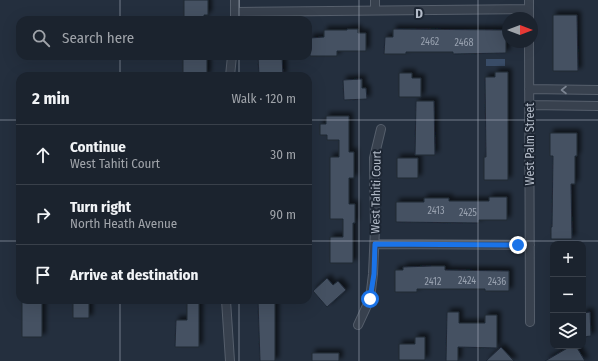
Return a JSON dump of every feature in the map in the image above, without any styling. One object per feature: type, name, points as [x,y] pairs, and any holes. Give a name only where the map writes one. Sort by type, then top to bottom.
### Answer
[{"type":"street","points":[[235,0],[235,16],[529,4]]},
{"type":"street","points":[[375,0],[375,10]]},
{"type":"street","name":"West Palm Street","points":[[529,48],[530,322]]},
{"type":"street","points":[[230,72],[232,60]]},
{"type":"street","points":[[530,89],[598,90]]},
{"type":"street","points":[[530,105],[598,106]]},
{"type":"street","name":"West Tahiti Court","points":[[358,325],[370,299],[374,274],[374,158],[381,129]]},
{"type":"street","points":[[375,244],[530,245]]},
{"type":"street","points":[[226,304],[230,361]]},
{"type":"water","points":[[486,59],[505,59],[505,66],[486,66]]},
{"type":"building","points":[[184,0],[208,0],[208,15],[184,16]]},
{"type":"building","points":[[553,15],[577,15],[578,71],[553,71]]},
{"type":"building","points":[[358,29],[358,33],[366,33],[366,51],[337,51],[337,56],[312,56],[312,38],[324,37],[324,30]]},
{"type":"building","points":[[393,29],[502,30],[502,48],[506,48],[506,53],[453,54],[453,52],[406,52],[406,54],[384,54],[385,37],[393,37]]},
{"type":"building","points":[[183,60],[207,60],[207,72],[183,72]]},
{"type":"building","points":[[258,60],[282,60],[283,72],[259,72]]},
{"type":"building","points":[[495,72],[508,72],[508,180],[484,180],[484,157],[486,157],[485,77],[495,77]]},
{"type":"building","points":[[399,73],[412,73],[412,78],[421,78],[421,97],[399,97]]},
{"type":"building","points":[[362,79],[362,88],[366,88],[367,99],[344,100],[343,80]]},
{"type":"building","points":[[416,101],[434,101],[435,155],[415,155]]},
{"type":"building","points":[[326,116],[349,116],[349,152],[354,152],[354,178],[349,178],[349,204],[355,204],[355,223],[353,223],[353,263],[330,263],[330,237],[343,237],[343,219],[330,219],[330,157],[339,157],[339,140],[327,140],[327,135],[320,135],[320,124],[326,124]]},
{"type":"building","points":[[550,133],[577,133],[575,184],[571,184],[572,239],[551,239],[553,156],[550,156]]},
{"type":"building","points":[[397,158],[418,158],[418,178],[397,178]]},
{"type":"building","points":[[489,197],[507,197],[507,220],[479,220],[479,223],[396,222],[396,202],[424,202],[424,198],[449,198],[449,201],[489,201]]},
{"type":"building","points":[[445,266],[445,270],[509,271],[509,291],[485,291],[485,289],[417,289],[417,292],[395,292],[395,270],[403,270],[403,267]]},
{"type":"building","points":[[327,278],[333,285],[338,281],[346,290],[327,307],[313,291]]},
{"type":"building","points":[[22,304],[42,304],[42,337],[22,337]]},
{"type":"building","points":[[73,304],[89,304],[89,318],[73,318]]},
{"type":"building","points":[[187,304],[199,304],[199,347],[175,347],[176,320],[187,320]]},
{"type":"building","points":[[258,304],[275,304],[275,361],[260,361]]},
{"type":"building","points":[[447,312],[459,312],[459,323],[485,323],[485,315],[497,315],[497,348],[458,347],[458,361],[446,361]]},
{"type":"building","points":[[590,312],[591,336],[586,337],[586,313]]},
{"type":"building","points":[[415,337],[425,337],[425,360],[399,360],[399,344],[415,344]]},
{"type":"building","points":[[501,347],[514,361],[486,361]]},
{"type":"building","points":[[566,349],[578,349],[585,361],[545,361]]},
{"type":"building","points":[[312,353],[339,353],[339,361],[312,361]]},
{"type":"route","points":[[370,299],[374,274],[375,244],[518,245]]}]
